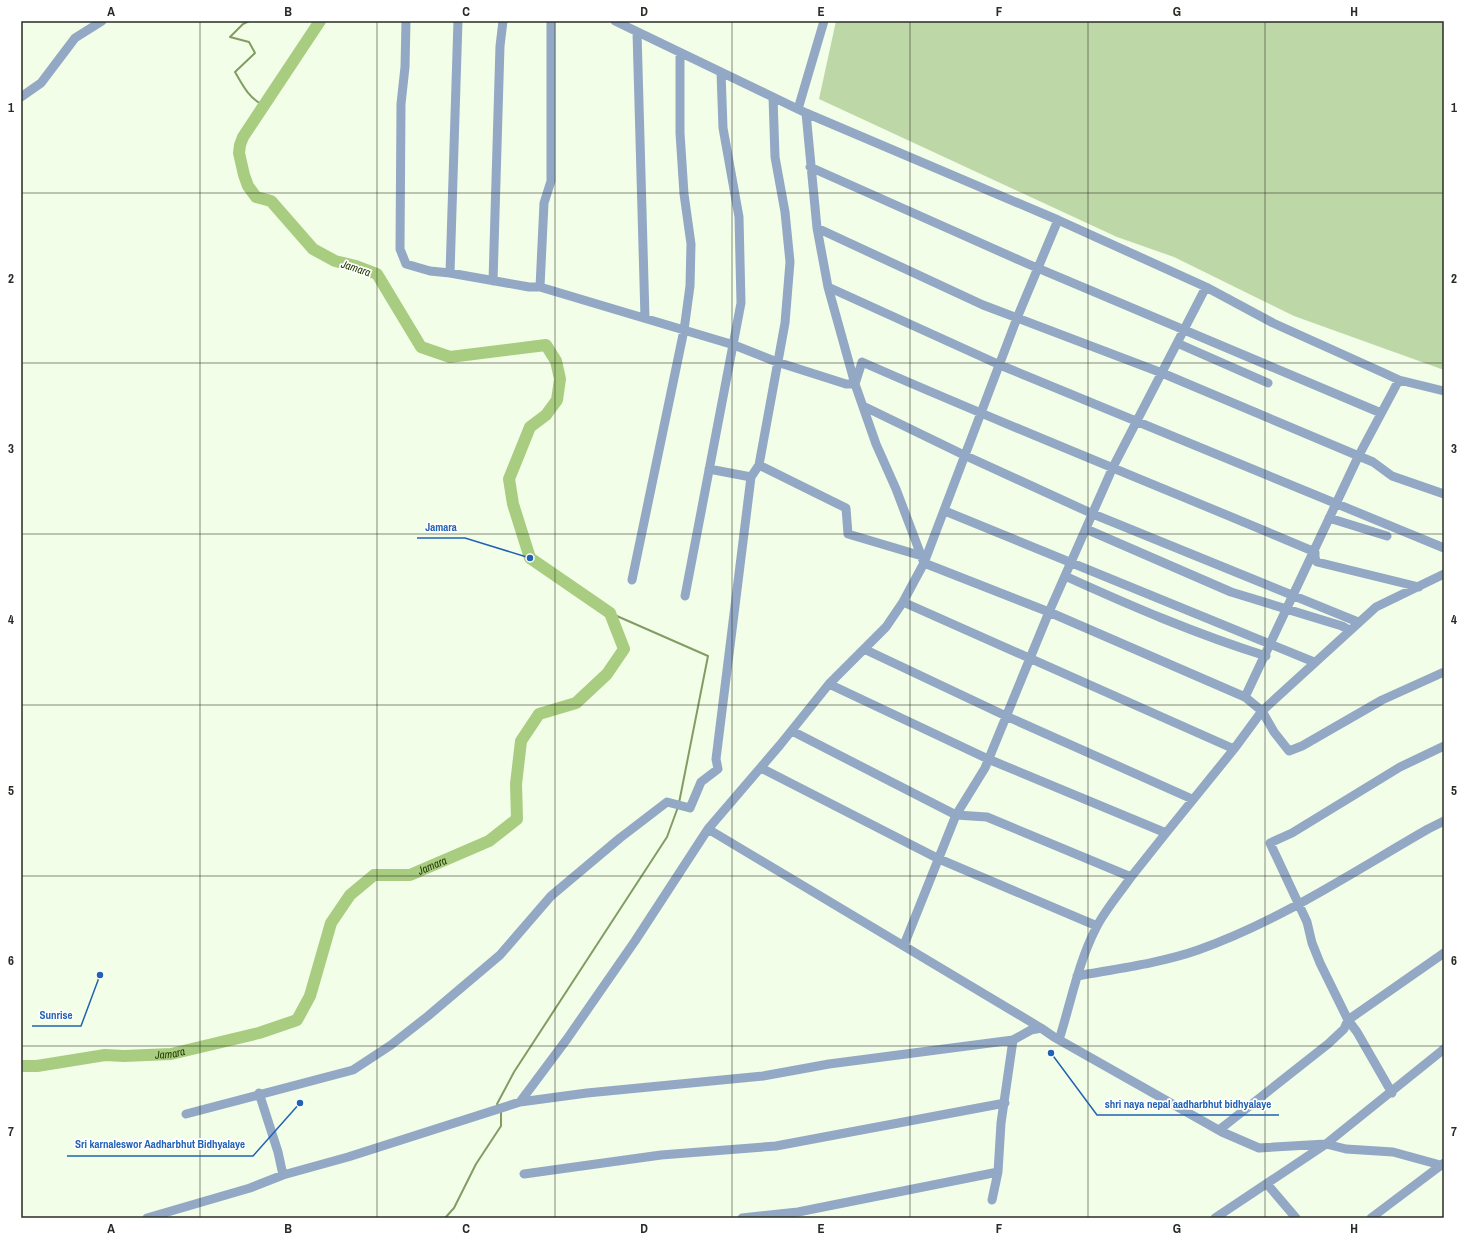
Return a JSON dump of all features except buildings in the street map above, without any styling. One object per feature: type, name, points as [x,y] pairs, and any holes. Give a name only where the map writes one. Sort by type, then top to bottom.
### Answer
[{"type":"street","points":[[21,97],[41,83],[75,38],[102,21]]},
{"type":"street","points":[[406,21],[405,67],[401,104],[400,249],[406,264],[430,271],[540,287],[734,345],[778,362],[846,384],[855,384]]},
{"type":"street","points":[[450,273],[458,21]]},
{"type":"street","points":[[493,281],[502,21]]},
{"type":"street","points":[[540,287],[544,203],[551,181],[551,21]]},
{"type":"street","points":[[615,21],[773,98],[1058,220],[1206,287],[1273,323],[1400,380],[1444,391]]},
{"type":"street","points":[[824,21],[802,111],[810,167],[816,228],[828,287],[855,384],[876,444],[896,489],[923,559]]},
{"type":"street","points":[[637,32],[645,318]]},
{"type":"street","points":[[632,580],[684,330],[690,286],[691,244],[684,194],[680,133],[680,53]]},
{"type":"street","points":[[684,596],[741,303],[739,217],[723,128],[721,72]]},
{"type":"street","points":[[186,1114],[259,1093],[353,1070],[392,1045],[500,955],[551,896],[620,838],[667,802],[690,808],[701,782],[718,769],[716,759],[751,477],[759,465],[778,362],[785,323],[790,262],[785,212],[776,157],[773,98]]},
{"type":"street","points":[[810,167],[1037,268],[1381,413]]},
{"type":"street","points":[[520,1102],[594,1000],[708,829],[792,731],[829,684],[886,627],[903,602],[945,511],[964,455],[1017,318],[1058,220]]},
{"type":"street","points":[[816,228],[983,306],[1162,373],[1358,457],[1373,462],[1392,476],[1444,494]]},
{"type":"street","points":[[828,287],[1000,364],[1444,548]]},
{"type":"street","points":[[904,945],[956,815],[988,760],[1049,612],[1113,467],[1206,287]]},
{"type":"street","points":[[1177,342],[1268,383]]},
{"type":"street","points":[[855,384],[862,362],[980,414],[1113,467],[1315,552]]},
{"type":"street","points":[[1245,697],[1272,644],[1358,457],[1400,380]]},
{"type":"street","points":[[863,406],[964,455],[1093,514],[1294,594],[1358,622]]},
{"type":"street","points":[[759,465],[846,508],[848,534],[923,559],[1245,697],[1262,711],[1274,732],[1289,751],[1302,746],[1382,700],[1444,672]]},
{"type":"street","points":[[709,469],[751,477]]},
{"type":"street","points":[[945,511],[1314,662]]},
{"type":"street","points":[[1329,518],[1387,536]]},
{"type":"street","points":[[1086,529],[1232,592],[1342,626],[1349,630]]},
{"type":"street","points":[[1315,552],[1317,562],[1419,587]]},
{"type":"street","points":[[1059,1040],[1077,976],[1097,926],[1144,859],[1234,749],[1262,711],[1349,630],[1376,607],[1444,574]]},
{"type":"street","points":[[1065,576],[1150,614],[1217,641],[1266,656]]},
{"type":"street","points":[[903,602],[1234,749]]},
{"type":"street","points":[[864,649],[1006,716],[1192,799]]},
{"type":"street","points":[[829,684],[988,760],[1166,833]]},
{"type":"street","points":[[792,731],[956,815],[987,817],[1132,877]]},
{"type":"street","points":[[1392,1093],[1358,1032],[1348,1020],[1320,963],[1312,943],[1307,922],[1270,843],[1292,833],[1400,767],[1444,746]]},
{"type":"street","points":[[761,768],[939,859],[1097,926]]},
{"type":"street","points":[[1077,976],[1197,950],[1237,934],[1298,903],[1444,821]]},
{"type":"street","points":[[708,829],[904,945],[1059,1040],[1220,1130],[1259,1148],[1326,1144],[1346,1149],[1393,1152],[1443,1165]]},
{"type":"street","points":[[1220,1130],[1328,1044],[1344,1029],[1348,1020],[1444,953]]},
{"type":"street","points":[[147,1218],[250,1188],[283,1175],[348,1157],[520,1102],[587,1093],[763,1076],[829,1064],[1013,1040],[1031,1030],[1041,1028]]},
{"type":"street","points":[[992,1200],[998,1172],[1001,1123],[1013,1040]]},
{"type":"street","points":[[1216,1218],[1326,1144],[1392,1093],[1444,1049]]},
{"type":"street","points":[[259,1093],[283,1175]]},
{"type":"street","points":[[524,1174],[653,1156],[776,1146],[1005,1103]]},
{"type":"street","points":[[1371,1218],[1443,1165]]},
{"type":"street","points":[[742,1218],[798,1212],[998,1172]]},
{"type":"street","points":[[1267,1184],[1296,1218]]},
{"type":"green space","points":[[836,21],[1444,21],[1444,370],[1294,316],[1174,257],[1117,237],[819,99]]},
{"type":"waterway","points":[[249,21],[243,24],[230,37],[249,42],[255,53],[235,72],[250,95],[263,105]]},
{"type":"waterway","name":"Jamara","points":[[21,1066],[37,1066],[105,1055],[124,1056],[171,1054],[259,1033],[297,1020],[310,996],[331,923],[350,895],[374,875],[410,875],[489,841],[517,819],[516,784],[521,741],[539,714],[576,703],[607,674],[624,649],[610,613],[530,558],[513,504],[509,479],[530,427],[546,415],[557,400],[560,379],[556,361],[546,345],[450,357],[421,347],[377,274],[356,266],[335,261],[313,249],[271,201],[256,197],[248,186],[239,153],[243,137],[320,21]]},
{"type":"waterway","points":[[610,613],[708,656],[679,803]]},
{"type":"waterway","points":[[499,1106],[497,1104],[514,1072],[667,837],[678,807]]},
{"type":"waterway","points":[[445,1218],[454,1208],[476,1164],[501,1126],[501,1111]]},
{"type":"place","name":"Jamara","points":[[530,558]]},
{"type":"place","name":"Sunrise","points":[[100,975]]},
{"type":"place","name":"shri naya nepal aadharbhut bidhyalaye","points":[[1051,1053]]},
{"type":"place","name":"Sri karnaleswor Aadharbhut Bidhyalaye","points":[[300,1103]]}]
